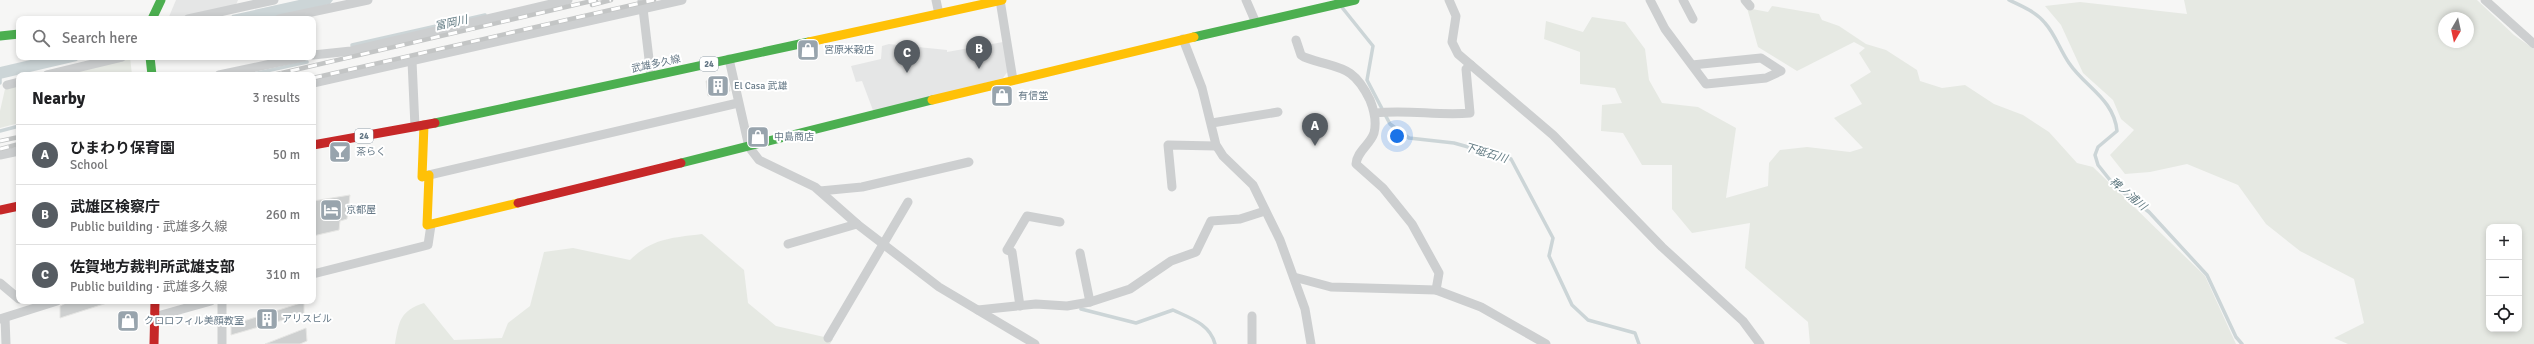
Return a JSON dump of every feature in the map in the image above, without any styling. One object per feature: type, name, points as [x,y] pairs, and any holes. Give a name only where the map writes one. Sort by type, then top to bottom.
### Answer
[{"type":"street","points":[[153,16],[161,0]]},
{"type":"street","points":[[202,16],[274,0]]},
{"type":"street","points":[[292,16],[368,0]]},
{"type":"street","points":[[316,55],[351,51],[568,0]]},
{"type":"street","points":[[316,82],[412,61],[642,4],[682,0]]},
{"type":"street","points":[[936,0],[939,14]]},
{"type":"street","points":[[1000,0],[1013,80]]},
{"type":"street","name":"武雄多久線","points":[[316,144],[419,126],[1000,0]]},
{"type":"street","points":[[1246,0],[1256,23]]},
{"type":"street","points":[[1449,0],[1457,13],[1458,22],[1452,42],[1458,54],[1553,135],[1662,247],[1743,320],[1760,344]]},
{"type":"street","points":[[1650,0],[1665,29],[1706,84],[1766,78],[1781,71],[1761,58],[1692,65]]},
{"type":"street","points":[[1688,0],[1683,0],[1693,19]]},
{"type":"street","points":[[2485,0],[2534,44]]},
{"type":"street","points":[[431,226],[1013,80],[1350,1]]},
{"type":"street","points":[[642,4],[651,76]]},
{"type":"street","points":[[0,36],[16,34]]},
{"type":"street","points":[[1183,39],[1200,76],[1212,123],[1216,146],[1224,158],[1252,184],[1265,211],[1294,277],[1308,320],[1311,344]]},
{"type":"street","points":[[1296,40],[1301,54],[1305,58],[1327,62],[1354,74],[1375,113],[1376,128],[1372,137],[1356,158],[1356,164],[1383,188],[1412,224],[1439,273],[1436,290]]},
{"type":"street","points":[[730,59],[738,103],[749,147],[767,165],[820,191],[857,224],[939,287],[1034,344]]},
{"type":"street","points":[[60,72],[110,60]]},
{"type":"street","points":[[150,60],[152,72]]},
{"type":"street","points":[[233,72],[288,60]]},
{"type":"street","points":[[412,61],[419,126],[422,177],[738,103]]},
{"type":"street","points":[[1375,113],[1400,110],[1446,115],[1470,113],[1472,105],[1466,84],[1466,69],[1471,65]]},
{"type":"street","points":[[7,85],[16,83]]},
{"type":"street","points":[[1212,123],[1278,112]]},
{"type":"street","points":[[1172,187],[1168,145],[1216,146]]},
{"type":"street","points":[[0,155],[16,152]]},
{"type":"street","points":[[820,191],[862,187],[969,162]]},
{"type":"street","points":[[429,176],[427,225],[431,226]]},
{"type":"street","points":[[828,338],[908,202]]},
{"type":"street","points":[[0,210],[16,207]]},
{"type":"street","points":[[978,310],[1036,304],[1067,306],[1090,302],[1130,289],[1171,261],[1196,252],[1211,221],[1240,219],[1265,211]]},
{"type":"street","points":[[1020,306],[1012,252],[1007,250],[1027,216],[1060,222]]},
{"type":"street","points":[[788,244],[857,224]]},
{"type":"street","points":[[316,273],[428,245],[431,226]]},
{"type":"street","points":[[1080,253],[1090,302]]},
{"type":"street","points":[[1294,277],[1331,287],[1436,290],[1481,307],[1546,344]]},
{"type":"street","points":[[0,283],[16,297]]},
{"type":"street","points":[[24,304],[31,310]]},
{"type":"street","points":[[6,344],[2,318],[48,304]]},
{"type":"street","points":[[154,344],[155,304]]},
{"type":"street","points":[[154,317],[200,304]]},
{"type":"street","points":[[222,304],[222,344]]},
{"type":"street","points":[[1252,316],[1252,344]]},
{"type":"shaded area","points":[[176,0],[238,0],[235,7],[185,16],[169,16]]},
{"type":"shaded area","points":[[2184,0],[2477,0],[2514,35],[2534,49],[2534,344],[2348,344],[2334,338],[2364,323],[2354,279],[2300,251],[2266,224],[2238,185],[2187,164],[2150,172],[2125,174],[2110,155],[2134,130],[2121,119],[2113,100],[2083,73],[2061,25],[2045,6],[2080,2],[2187,14]]},
{"type":"shaded area","points":[[1772,6],[1819,14],[1822,20],[1839,26],[1866,44],[1886,50],[1917,70],[1920,81],[1942,88],[1965,85],[1994,104],[2023,115],[2049,132],[2077,163],[2093,167],[2205,276],[2236,344],[1810,344],[1808,322],[1745,268],[1750,223],[1692,233],[1672,209],[1672,165],[1642,165],[1623,133],[1601,131],[1602,105],[1622,103],[1615,88],[1580,84],[1580,52],[1544,39],[1546,21],[1583,32],[1592,17],[1625,22],[1645,49],[1649,80],[1662,103],[1698,107],[1736,128],[1726,198],[1768,186],[1769,163],[1780,150],[1807,147],[1850,152],[1863,148],[1834,118],[1862,104],[1850,85],[1871,72],[1859,53],[1865,48],[1854,42],[1797,71],[1758,47],[1747,8],[1768,12]]},
{"type":"shaded area","points":[[1003,42],[1008,71],[1003,78],[874,113],[862,81],[856,82],[851,66],[881,59],[882,46],[889,44],[947,50],[947,52]]},
{"type":"shaded area","points":[[118,60],[130,60],[132,72],[71,72]]},
{"type":"shaded area","points":[[16,86],[16,124],[0,128],[0,111],[5,89]]},
{"type":"shaded area","points":[[702,234],[744,270],[748,303],[776,326],[833,339],[830,344],[395,344],[398,329],[405,313],[424,303],[454,340],[502,338],[508,323],[530,306],[544,252],[573,248],[630,260],[647,247],[663,240]]},
{"type":"building","name":"El Casa 武雄","points":[[727,77],[730,91],[708,96],[706,81]]},
{"type":"building","name":"京都屋","points":[[350,195],[347,219],[340,221],[339,230],[316,235],[316,201]]},
{"type":"building","points":[[64,304],[104,304],[60,318],[60,306]]},
{"type":"building","name":"アリスビル","points":[[298,304],[304,304],[304,314],[231,335],[231,325]]},
{"type":"building","points":[[306,328],[307,341],[300,344],[265,344]]},
{"type":"waterway","points":[[252,16],[324,0]]},
{"type":"waterway","name":"下砥石川","points":[[1336,0],[1373,46],[1367,80],[1390,124],[1409,138],[1454,143],[1511,159],[1553,238],[1549,256],[1572,305],[1588,320],[1635,333],[1639,344]]},
{"type":"waterway","name":"稗ノ浦川","points":[[2009,0],[2033,12],[2045,23],[2052,32],[2069,63],[2105,102],[2115,120],[2117,131],[2098,147],[2095,155],[2098,165],[2114,185],[2149,212],[2207,275],[2236,337],[2242,344]]},
{"type":"waterway","name":"富岡川","points":[[352,45],[485,15]]},
{"type":"waterway","points":[[0,73],[57,60]]},
{"type":"waterway","name":"富岡川","points":[[262,72],[307,62]]},
{"type":"waterway","points":[[0,73],[0,83]]},
{"type":"waterway","name":"富岡川","points":[[0,131],[16,127]]},
{"type":"waterway","points":[[1081,309],[1136,323],[1173,310],[1198,322],[1209,331],[1215,344]]},
{"type":"railway","points":[[286,72],[596,0]]},
{"type":"railway","points":[[592,5],[611,0]]},
{"type":"railway","points":[[316,77],[654,0]]},
{"type":"railway","points":[[0,141],[16,138]]},
{"type":"railway","points":[[0,149],[16,145]]},
{"type":"traffic: fast","points":[[153,16],[161,0]]},
{"type":"traffic: fast","points":[[1194,37],[1355,0]]},
{"type":"traffic: fast","points":[[0,36],[16,34]]},
{"type":"traffic: fast","points":[[435,123],[809,42]]},
{"type":"traffic: fast","points":[[150,60],[152,72]]},
{"type":"traffic: fast","points":[[681,163],[932,100]]},
{"type":"traffic: slow","points":[[809,42],[1002,0]]},
{"type":"traffic: slow","points":[[932,100],[1194,37]]},
{"type":"traffic: slow","points":[[424,125],[422,177],[429,175],[427,225],[518,203]]},
{"type":"traffic: jam","points":[[316,144],[435,123]]},
{"type":"traffic: jam","points":[[518,203],[681,163]]},
{"type":"traffic: jam","points":[[0,210],[16,207]]},
{"type":"traffic: jam","points":[[154,344],[155,304]]},
{"type":"place","name":"宮原米穀店","points":[[808,50]]},
{"type":"place","name":"武雄区検察庁","points":[[979,69]]},
{"type":"place","name":"佐賀地方裁判所武雄支部","points":[[907,73]]},
{"type":"place","name":"El Casa 武雄","points":[[718,86]]},
{"type":"place","name":"有信堂","points":[[1002,96]]},
{"type":"place","name":"中島商店","points":[[758,137]]},
{"type":"place","name":"ひまわり保育園","points":[[1315,146]]},
{"type":"place","name":"茶らく","points":[[340,152]]},
{"type":"place","name":"京都屋","points":[[331,210]]},
{"type":"place","name":"アリスビル","points":[[267,319]]},
{"type":"place","name":"クロロフィル美顔教室","points":[[128,321]]}]
